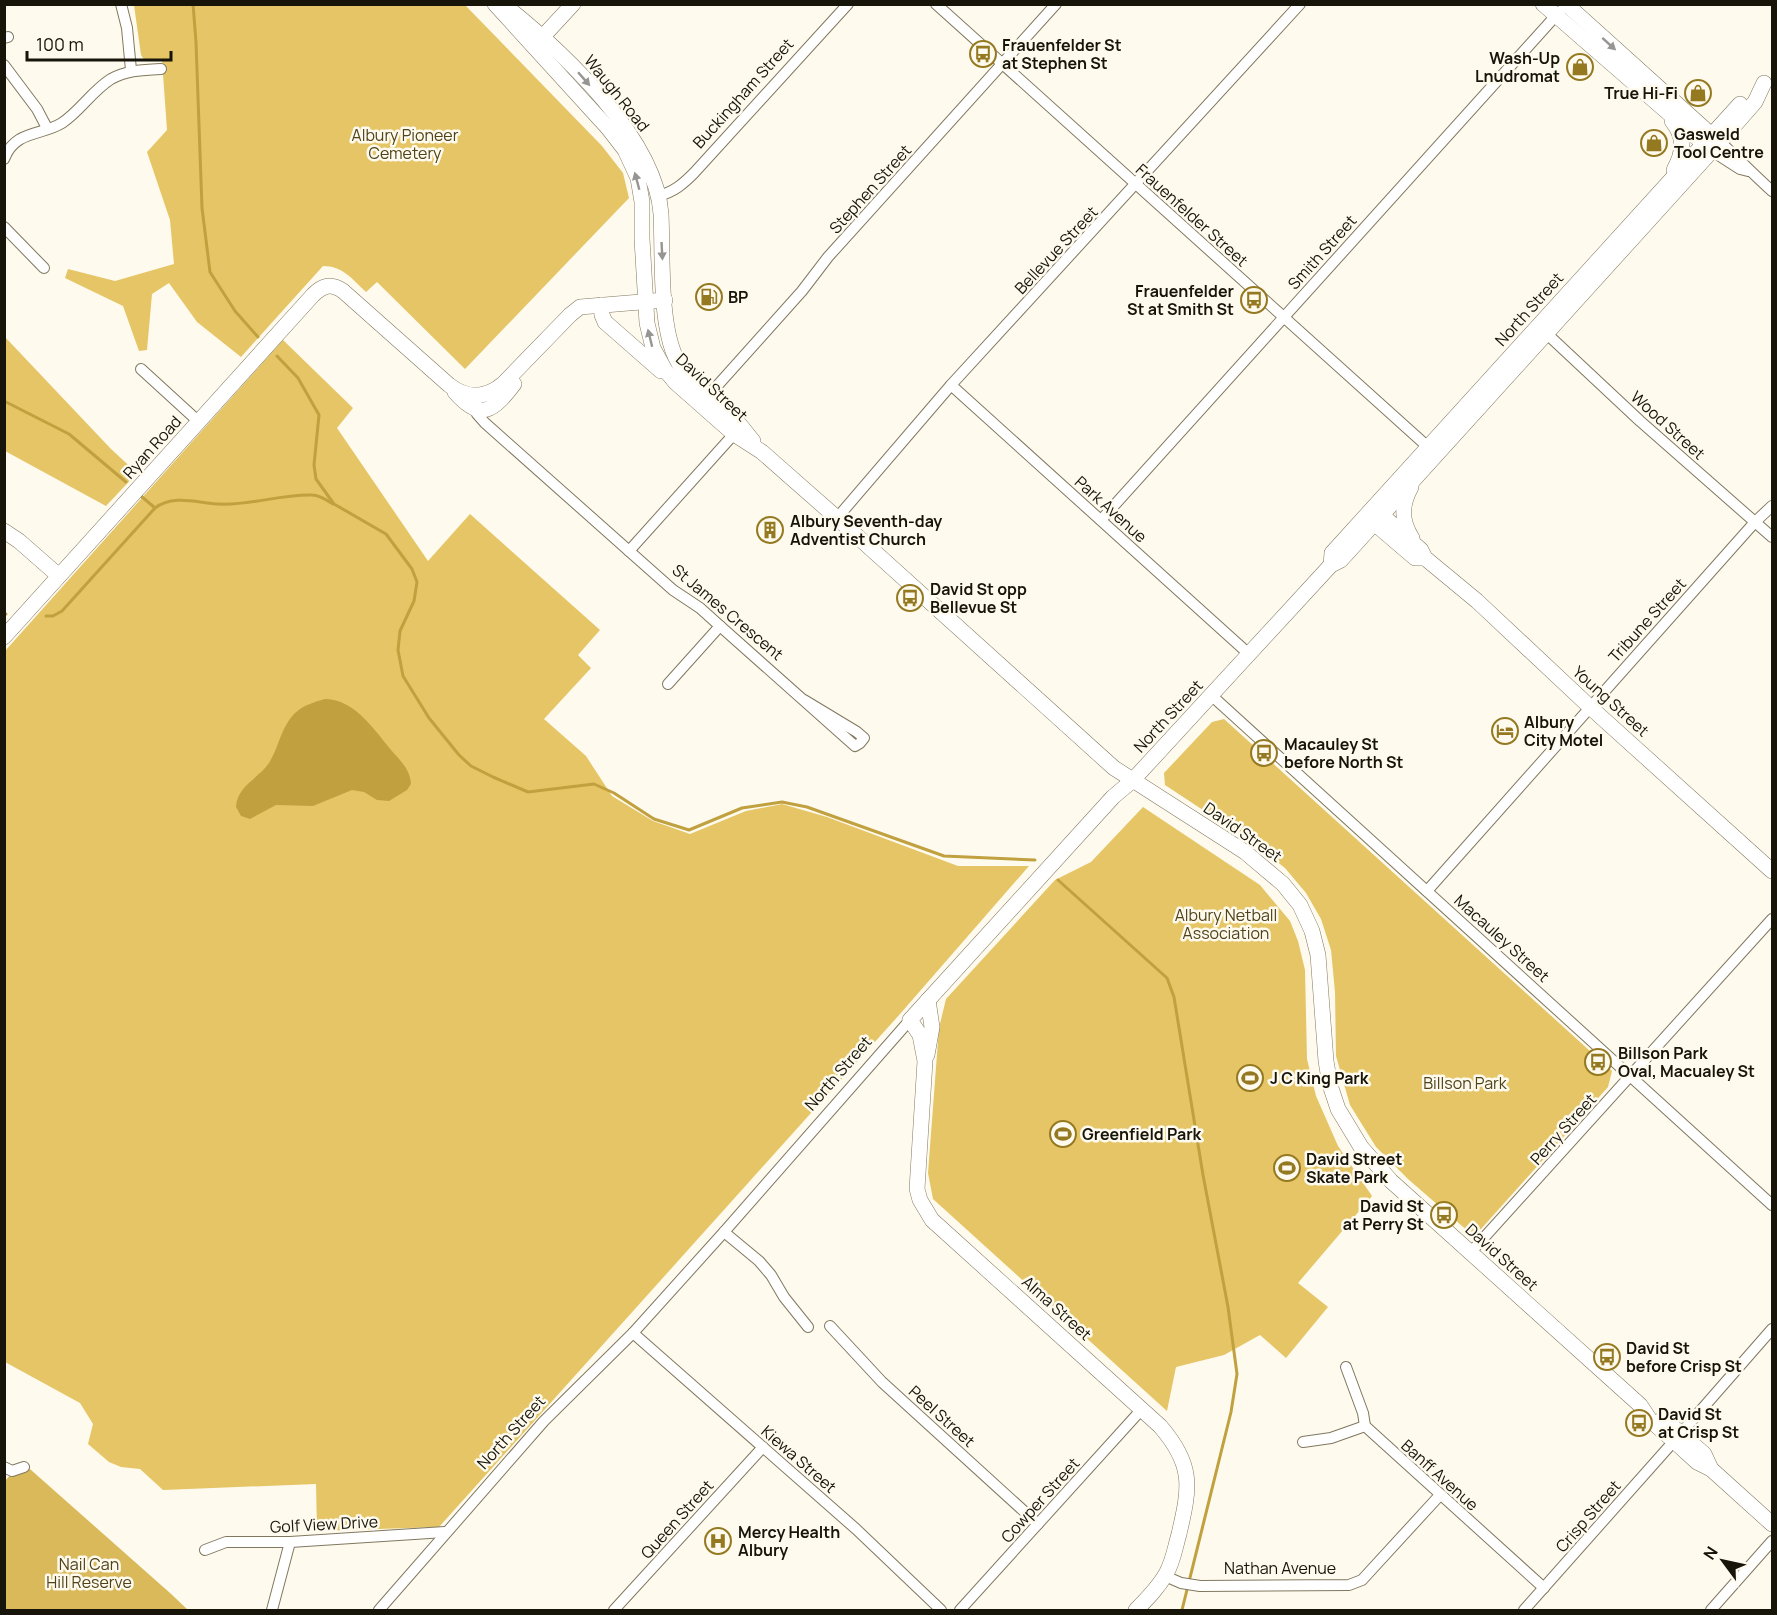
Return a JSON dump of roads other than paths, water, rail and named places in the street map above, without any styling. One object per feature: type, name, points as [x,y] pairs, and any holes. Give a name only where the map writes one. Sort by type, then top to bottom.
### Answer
[{"type":"main road","name":"Waugh Road","points":[[495,4],[539,42],[568,61],[621,123],[640,150],[652,173],[658,196],[665,300]]},
{"type":"main road","name":"Waugh Road","points":[[504,4],[539,42],[625,150],[638,178],[642,202],[645,302]]},
{"type":"main road","points":[[539,42],[573,4]]},
{"type":"main road","points":[[1543,4],[1564,7],[1712,143]]},
{"type":"main road","points":[[1564,7],[1680,130],[1682,150],[1679,161],[1653,199]]},
{"type":"main road","name":"North Street","points":[[1375,517],[1417,476],[1546,333],[1712,143],[1747,97],[1768,79]]},
{"type":"main road","points":[[1665,112],[1712,143]]},
{"type":"main road","name":"North Street","points":[[910,1020],[1113,797],[1132,781],[1331,565],[1341,560],[1428,447],[1653,199],[1712,143]]},
{"type":"main road","name":"St James Crescent","points":[[330,286],[343,291],[449,385],[476,403]]},
{"type":"main road","name":"Ryan Road","points":[[4,637],[313,295],[322,287],[330,286]]},
{"type":"main road","points":[[476,403],[483,411],[494,407],[539,350],[575,311],[583,307],[665,300]]},
{"type":"main road","name":"David Street","points":[[665,300],[668,336],[682,369],[738,422],[762,452]]},
{"type":"main road","name":"David Street","points":[[645,302],[653,348],[661,364],[675,382],[734,434],[762,452],[1114,768],[1245,852],[1273,874],[1292,894],[1300,905],[1312,931],[1318,955],[1330,1085],[1338,1109],[1361,1147],[1382,1172],[1640,1405],[1650,1420],[1677,1437],[1697,1462],[1711,1468],[1773,1524]]},
{"type":"main road","points":[[601,305],[605,322],[675,382]]},
{"type":"main road","points":[[1417,476],[1406,497],[1403,516],[1407,530],[1423,554]]},
{"type":"main road","name":"Young Street","points":[[1375,517],[1423,554],[1477,601],[1590,707],[1773,871]]},
{"type":"main road","points":[[4,531],[59,576]]},
{"type":"main road","name":"Alma Street","points":[[928,1000],[932,1027],[925,1061],[917,1178],[917,1189],[925,1211],[932,1220],[1142,1409],[1172,1440],[1181,1454],[1188,1488],[1186,1505],[1171,1565],[1166,1576]]},
{"type":"main road","name":"Alma Street","points":[[910,1020],[920,1035],[925,1061]]},
{"type":"main road","points":[[1136,1611],[1166,1576]]},
{"type":"street","points":[[121,4],[127,28],[131,70]]},
{"type":"street","name":"Buckingham Street","points":[[658,196],[680,187],[848,4]]},
{"type":"street","name":"Frauenfelder Street","points":[[936,4],[1428,447]]},
{"type":"street","name":"Stephen Street","points":[[708,396],[802,291],[828,256],[1056,4]]},
{"type":"street","name":"Bellevue Street","points":[[837,518],[951,385],[1300,4]]},
{"type":"street","name":"Smith Street","points":[[1101,520],[1564,7]]},
{"type":"street","points":[[4,65],[37,109],[47,128]]},
{"type":"street","points":[[4,159],[16,142],[59,124],[77,112],[111,79],[131,70],[161,69]]},
{"type":"street","points":[[1712,143],[1740,169],[1749,171],[1773,191]]},
{"type":"street","points":[[4,227],[44,268]]},
{"type":"street","name":"Wood Street","points":[[1546,333],[1640,421],[1773,537]]},
{"type":"street","points":[[141,369],[199,422]]},
{"type":"street","name":"Park Avenue","points":[[951,385],[1250,655]]},
{"type":"street","name":"St James Crescent","points":[[476,403],[477,414],[485,423],[673,590],[700,608],[804,700],[864,738],[855,746]]},
{"type":"street","points":[[629,551],[734,434]]},
{"type":"street","name":"Tribune Street","points":[[1427,891],[1755,522],[1773,506]]},
{"type":"street","points":[[668,684],[720,626]]},
{"type":"street","name":"Macauley Street","points":[[1211,695],[1773,1204]]},
{"type":"street","name":"Perry Street","points":[[1471,1252],[1773,919]]},
{"type":"street","name":"North Street","points":[[379,1611],[544,1421],[633,1333],[910,1020]]},
{"type":"street","points":[[724,1232],[759,1261],[808,1327]]},
{"type":"street","name":"Peel Street","points":[[830,1326],[882,1382],[1038,1524]]},
{"type":"street","name":"Crisp Street","points":[[1524,1611],[1773,1329]]},
{"type":"street","name":"Kiewa Street","points":[[633,1333],[856,1529],[941,1611]]},
{"type":"street","points":[[1303,1442],[1331,1438],[1365,1426],[1346,1367]]},
{"type":"street","name":"Cowper Street","points":[[960,1611],[1142,1409]]},
{"type":"street","name":"Banff Avenue","points":[[1365,1426],[1544,1588]]},
{"type":"street","name":"Queen Street","points":[[614,1611],[763,1447]]},
{"type":"street","points":[[4,1467],[12,1471],[24,1467]]},
{"type":"street","name":"Nathan Avenue","points":[[1166,1576],[1181,1583],[1197,1586],[1343,1586],[1356,1583],[1372,1570],[1440,1495]]},
{"type":"street","name":"Golf View Drive","points":[[205,1550],[226,1542],[290,1542],[445,1533]]},
{"type":"street","points":[[1711,1611],[1773,1540]]},
{"type":"street","points":[[272,1611],[290,1542]]},
{"type":"waterway","points":[[193,4],[202,208],[210,272],[235,311],[258,337]]},
{"type":"waterway","points":[[277,356],[298,378],[319,415],[314,465],[316,479],[334,504],[386,534],[412,569],[417,582],[414,601],[400,631],[398,650],[403,676],[429,718],[471,766],[528,792],[594,784],[614,793],[654,819],[689,830],[742,808],[782,802],[807,807],[944,856],[1035,860]]},
{"type":"waterway","points":[[4,401],[69,434],[126,482]]},
{"type":"waterway","points":[[141,496],[155,508],[178,500],[231,504],[300,495],[317,496],[333,504]]},
{"type":"waterway","points":[[46,616],[53,616],[62,611],[155,508]]},
{"type":"waterway","points":[[1058,880],[1167,978],[1174,997],[1203,1175],[1228,1307],[1237,1374],[1231,1412],[1182,1610]]},
{"type":"place","name":"Frauenfelder St at Stephen St","points":[[983,54]]},
{"type":"place","name":"Wash-Up Lnudromat","points":[[1580,67]]},
{"type":"place","name":"True Hi-Fi","points":[[1698,93]]},
{"type":"place","name":"Gasweld Tool Centre","points":[[1654,143]]},
{"type":"place","name":"BP","points":[[709,297]]},
{"type":"place","name":"Frauenfelder St at Smith St","points":[[1254,300]]},
{"type":"place","name":"Albury Seventh-day Adventist Church","points":[[770,530]]},
{"type":"place","name":"David St opp Bellevue St","points":[[910,598]]},
{"type":"place","name":"Albury City Motel","points":[[1505,731]]},
{"type":"place","name":"Macauley St before North St","points":[[1264,753]]},
{"type":"place","name":"Billson Park Oval, Macualey St","points":[[1598,1062]]},
{"type":"place","name":"J C King Park","points":[[1250,1078]]},
{"type":"place","name":"Greenfield Park","points":[[1063,1134]]},
{"type":"place","name":"David Street Skate Park","points":[[1287,1168]]},
{"type":"place","name":"David St at Perry St","points":[[1444,1215]]},
{"type":"place","name":"David St before Crisp St","points":[[1607,1357]]},
{"type":"place","name":"David St at Crisp St","points":[[1639,1423]]},
{"type":"place","name":"Mercy Health Albury","points":[[718,1541]]},
{"type":"park label","name":"Albury Pioneer Cemetery","points":[[405,144]]},
{"type":"park label","name":"Albury Netball Association","points":[[1226,924]]},
{"type":"park label","name":"Billson Park","points":[[1465,1083]]},
{"type":"park label","name":"Nail Can Hill Reserve","points":[[89,1573]]}]
